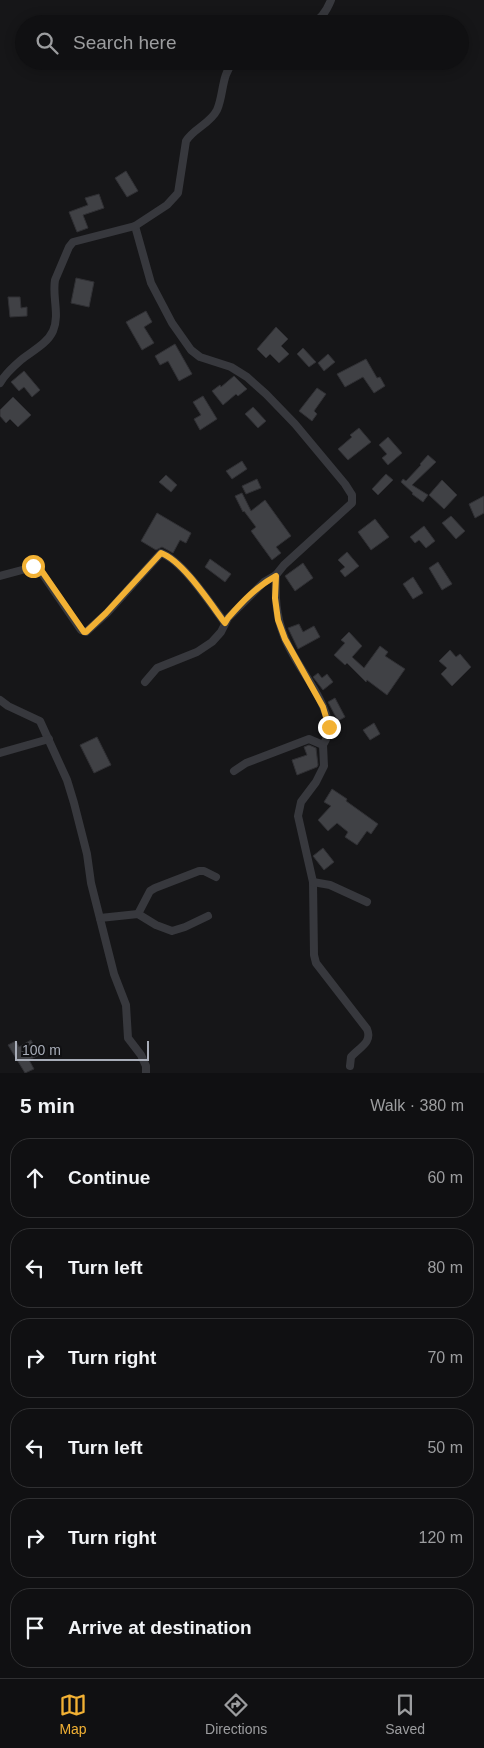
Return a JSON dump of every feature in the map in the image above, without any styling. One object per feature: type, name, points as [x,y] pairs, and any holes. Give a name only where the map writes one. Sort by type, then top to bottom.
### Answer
[{"type":"street","points":[[323,15],[330,0]]},
{"type":"street","points":[[0,382],[19,361],[46,342],[53,331],[56,318],[54,286],[69,247],[73,242],[135,226],[167,205],[178,192],[186,142],[190,134],[213,117],[218,108],[228,70]]},
{"type":"street","points":[[135,226],[151,283],[172,323],[191,350],[200,357],[231,367],[266,394],[330,465],[352,495],[352,503],[284,565],[276,576],[264,582],[254,591],[228,618],[218,636],[203,649],[157,668],[144,682]]},
{"type":"street","points":[[0,576],[37,566],[81,630],[86,632],[161,553],[170,556],[182,567],[225,623]]},
{"type":"street","points":[[276,576],[275,598],[278,620],[285,639],[323,707],[329,727],[328,736],[323,745],[324,766],[316,782],[300,802],[298,816],[313,882],[316,963],[328,976],[369,1034],[364,1046],[351,1057],[350,1066]]},
{"type":"street","points":[[0,700],[8,706],[40,721],[67,780],[87,854],[91,883],[114,974],[126,1005],[128,1038],[141,1055],[146,1066],[146,1073]]},
{"type":"street","points":[[0,753],[49,739]]},
{"type":"street","points":[[234,772],[246,763],[309,739],[323,745]]},
{"type":"street","points":[[138,914],[150,891],[155,888],[199,871],[216,876]]},
{"type":"street","points":[[313,882],[330,885],[367,902]]},
{"type":"street","points":[[100,918],[138,914],[172,931],[208,916]]},
{"type":"building","points":[[126,171],[138,191],[127,197],[115,178]]},
{"type":"building","points":[[99,194],[104,208],[83,215],[88,228],[77,232],[69,212],[88,205],[85,198]]},
{"type":"building","points":[[76,278],[94,282],[89,307],[71,303]]},
{"type":"building","points":[[8,297],[20,297],[21,308],[27,307],[27,316],[10,317]]},
{"type":"building","points":[[146,311],[152,322],[144,327],[154,343],[142,350],[126,322]]},
{"type":"building","points":[[276,327],[288,339],[281,346],[289,354],[279,363],[270,354],[266,358],[257,349]]},
{"type":"building","points":[[175,344],[192,374],[179,381],[168,361],[160,365],[155,356]]},
{"type":"building","points":[[303,348],[316,362],[309,367],[297,354]]},
{"type":"building","points":[[328,354],[335,362],[324,371],[318,363]]},
{"type":"building","points":[[366,359],[377,378],[380,377],[385,386],[374,393],[363,377],[345,387],[337,374]]},
{"type":"building","points":[[24,371],[40,390],[32,397],[24,387],[19,391],[11,382]]},
{"type":"building","points":[[234,376],[247,389],[238,396],[236,394],[223,405],[212,391],[220,385],[221,387]]},
{"type":"building","points":[[317,388],[326,394],[314,411],[317,414],[312,421],[299,411]]},
{"type":"building","points":[[203,396],[217,419],[200,430],[194,419],[201,415],[193,402]]},
{"type":"building","points":[[13,397],[31,415],[18,427],[10,419],[6,423],[0,416],[0,410]]},
{"type":"building","points":[[253,407],[266,421],[258,428],[245,414]]},
{"type":"building","points":[[359,428],[371,442],[348,460],[338,449]]},
{"type":"building","points":[[388,437],[402,453],[388,465],[382,458],[387,454],[379,445]]},
{"type":"building","points":[[428,455],[436,462],[412,485],[428,495],[423,502],[401,482],[403,479],[406,481]]},
{"type":"building","points":[[242,461],[247,469],[232,479],[226,471]]},
{"type":"building","points":[[386,474],[393,480],[378,495],[372,489]]},
{"type":"building","points":[[166,475],[177,485],[171,492],[159,482]]},
{"type":"building","points":[[257,479],[261,488],[246,494],[242,486]]},
{"type":"building","points":[[442,480],[457,495],[444,509],[429,495]]},
{"type":"building","points":[[242,493],[251,511],[265,500],[291,536],[276,547],[281,553],[272,560],[251,531],[256,527],[243,512],[235,496]]},
{"type":"building","points":[[484,496],[484,513],[475,518],[469,504]]},
{"type":"building","points":[[157,513],[191,533],[186,543],[180,540],[173,553],[162,547],[156,550],[141,541]]},
{"type":"building","points":[[451,516],[465,531],[456,539],[442,523]]},
{"type":"building","points":[[375,519],[389,537],[371,550],[358,532]]},
{"type":"building","points":[[424,526],[435,541],[426,548],[419,540],[415,543],[410,537]]},
{"type":"building","points":[[347,552],[359,566],[345,577],[340,571],[345,567],[338,560]]},
{"type":"building","points":[[210,559],[231,574],[225,582],[205,567]]},
{"type":"building","points":[[438,562],[452,584],[442,590],[429,568]]},
{"type":"building","points":[[303,563],[313,578],[295,591],[285,576]]},
{"type":"building","points":[[413,577],[423,593],[413,599],[403,584]]},
{"type":"building","points":[[299,624],[303,632],[314,626],[320,637],[298,649],[288,628]]},
{"type":"building","points":[[349,632],[362,646],[352,657],[364,668],[380,646],[388,652],[385,656],[405,669],[387,695],[367,680],[366,682],[347,663],[345,665],[334,655],[345,643],[341,640]]},
{"type":"building","points":[[450,650],[456,657],[460,654],[471,667],[452,686],[441,674],[447,668],[439,661]]},
{"type":"building","points":[[318,673],[322,678],[327,674],[333,682],[323,690],[313,677]]},
{"type":"building","points":[[335,698],[345,717],[338,721],[328,702]]},
{"type":"building","points":[[374,723],[380,734],[370,740],[363,730]]},
{"type":"building","points":[[97,737],[111,765],[94,773],[80,745]]},
{"type":"building","points":[[309,745],[316,748],[318,765],[297,775],[292,760],[307,755],[304,747]]},
{"type":"building","points":[[332,789],[378,824],[371,834],[367,831],[357,845],[345,837],[348,832],[337,823],[328,831],[318,820],[331,806],[324,802]]},
{"type":"building","points":[[323,848],[334,862],[324,870],[313,856]]},
{"type":"building","points":[[31,1040],[39,1055],[29,1060],[34,1069],[25,1073],[8,1045],[16,1041],[19,1047]]},
{"type":"route","points":[[33,566],[39,567],[84,632],[106,613],[161,553],[170,556],[182,567],[225,623],[254,591],[264,582],[276,576],[275,598],[278,620],[285,639],[323,707],[329,727]]}]
